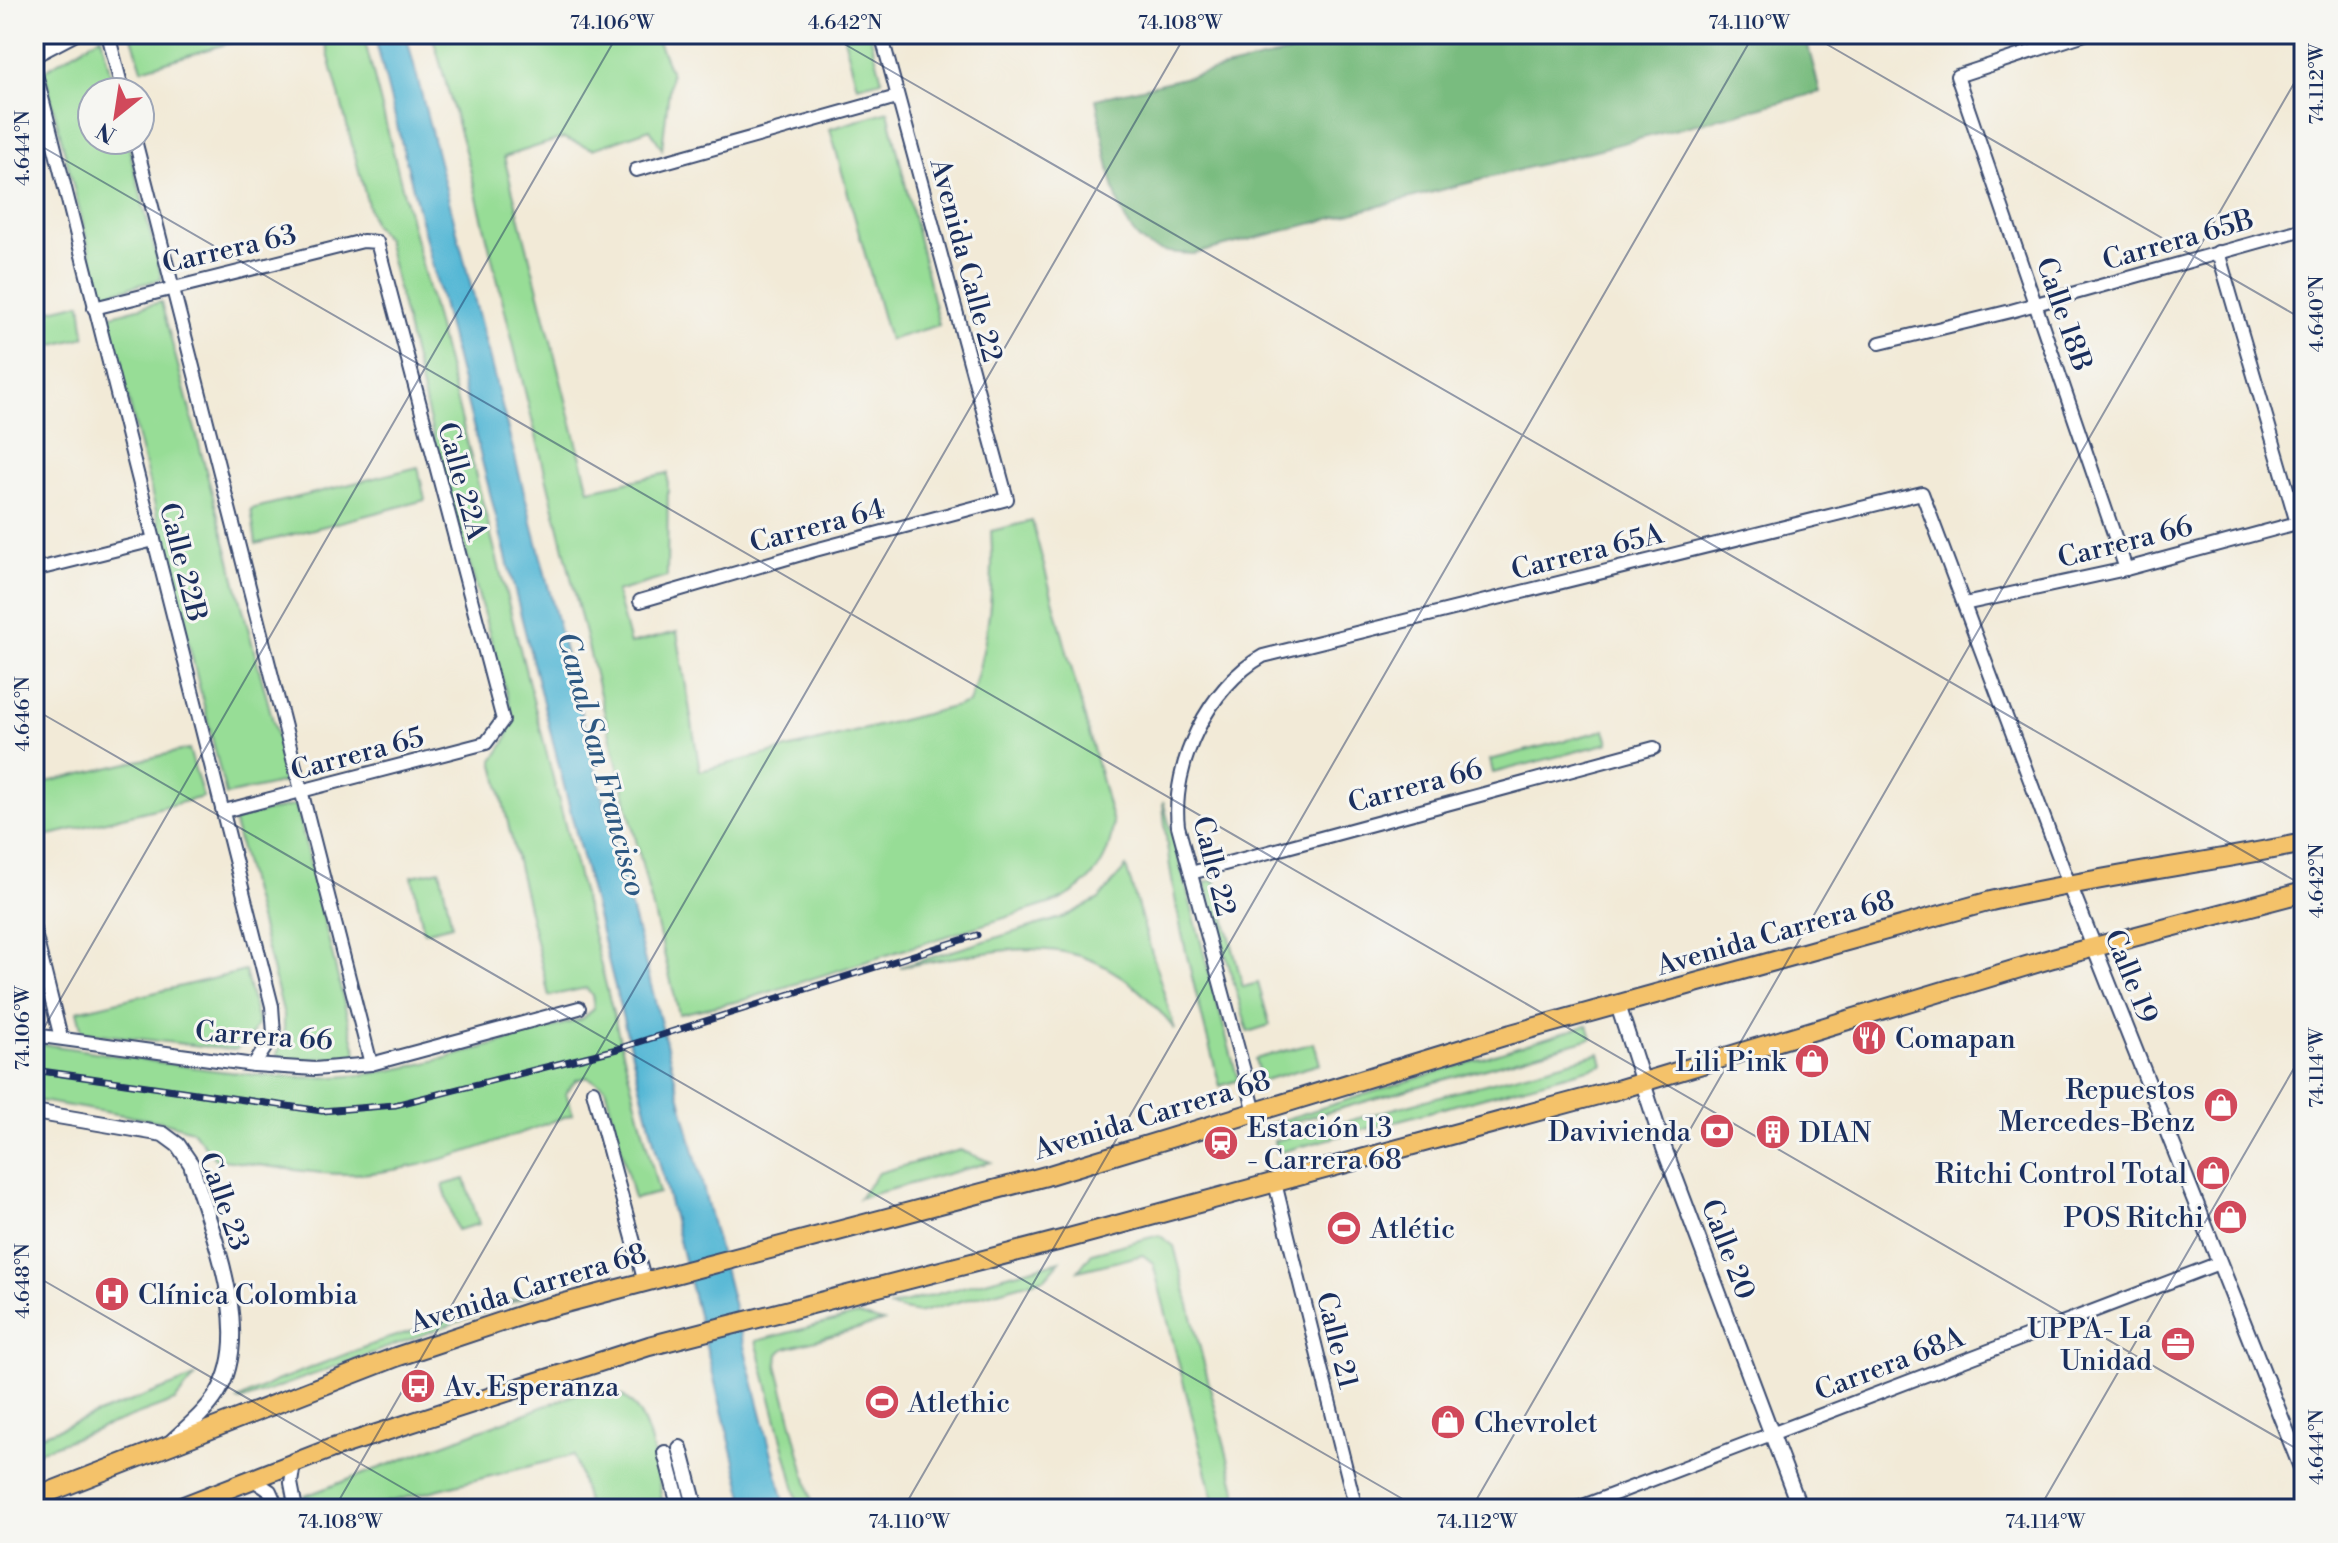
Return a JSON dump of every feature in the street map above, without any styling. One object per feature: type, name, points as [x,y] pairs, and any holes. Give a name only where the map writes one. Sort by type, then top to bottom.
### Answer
[{"type":"main road","name":"Avenida Carrera 68","points":[[38,1494],[396,1357],[644,1279],[1046,1176],[1618,1005],[1991,901],[2069,884],[2200,864],[2304,843]]},
{"type":"main road","points":[[176,1509],[294,1463],[590,1364],[1643,1083],[2093,949],[2304,892]]},
{"type":"street","points":[[34,55],[74,34]]},
{"type":"street","points":[[108,34],[119,76]]},
{"type":"street","name":"Avenida Calle 22","points":[[881,34],[1007,499]]},
{"type":"street","name":"Calle 18B","points":[[2085,34],[1957,76],[2126,569]]},
{"type":"street","name":"Calle 22B","points":[[34,66],[224,811],[275,1024],[270,1044],[254,1065]]},
{"type":"street","points":[[636,170],[897,97]]},
{"type":"street","name":"Calle 22B","points":[[139,156],[371,1064]]},
{"type":"street","name":"Carrera 65B","points":[[1880,343],[2037,304],[2304,229]]},
{"type":"street","name":"Carrera 63","points":[[94,308],[171,286],[363,241],[377,242]]},
{"type":"street","name":"Calle 22A","points":[[377,242],[503,720],[498,732]]},
{"type":"street","name":"Carrera 66","points":[[1964,604],[2126,569],[2297,523],[2218,252]]},
{"type":"street","name":"Calle 19","points":[[1922,493],[2093,949],[2304,1475]]},
{"type":"street","name":"Carrera 65A","points":[[1263,656],[1922,493]]},
{"type":"street","name":"Carrera 64","points":[[640,601],[800,554],[1007,499]]},
{"type":"street","points":[[34,570],[154,540]]},
{"type":"street","name":"Calle 22","points":[[1255,1112],[1175,803],[1185,765],[1220,692],[1243,667],[1263,656]]},
{"type":"street","name":"Carrera 65","points":[[224,811],[486,743],[498,732]]},
{"type":"street","name":"Carrera 66","points":[[1191,873],[1654,748]]},
{"type":"street","points":[[34,929],[61,1038]]},
{"type":"street","name":"Calle 20","points":[[1618,1005],[1664,1148],[1800,1509]]},
{"type":"street","name":"Carrera 66","points":[[34,1035],[254,1065],[315,1069],[371,1064],[579,1008]]},
{"type":"street","points":[[593,1091],[644,1279]]},
{"type":"street","name":"Calle 23","points":[[34,1112],[163,1134],[178,1145],[191,1164],[232,1305],[234,1335],[227,1373],[216,1395],[170,1443]]},
{"type":"street","name":"Calle 21","points":[[1275,1183],[1356,1509]]},
{"type":"street","name":"Carrera 68A","points":[[1575,1509],[2219,1263]]},
{"type":"street","points":[[680,1448],[696,1509]]},
{"type":"street","points":[[665,1453],[680,1509]]},
{"type":"street","points":[[294,1463],[291,1483],[296,1509]]},
{"type":"street","points":[[252,1479],[270,1491],[278,1509]]},
{"type":"green space","points":[[131,34],[259,34],[142,69]]},
{"type":"green space","points":[[323,34],[363,34],[659,1193],[634,1199],[605,1087],[587,1077],[576,1080],[566,1093],[573,1114],[429,1163],[360,1174],[318,1173],[215,1159],[192,1130],[164,1122],[34,1100],[34,1043],[245,1074],[329,1077],[395,1070],[449,1057],[582,1019],[594,1009],[592,995],[586,988],[549,996],[493,760],[508,734],[509,703],[434,439],[386,239],[373,224]]},
{"type":"green space","points":[[432,34],[655,34],[671,73],[662,149],[650,129],[593,149],[563,138],[504,157],[589,490],[668,473],[667,577],[616,592],[630,644],[677,632],[700,771],[969,703],[989,618],[991,531],[1032,521],[1113,823],[1103,861],[1080,888],[1058,901],[744,1000],[679,1014],[469,165]]},
{"type":"green space","points":[[843,34],[870,34],[882,80],[857,86]]},
{"type":"green space","points":[[1366,34],[1805,34],[1820,92],[1194,254],[1156,249],[1145,244],[1134,233],[1124,217],[1111,178],[1096,99]]},
{"type":"green space","points":[[101,36],[111,76],[76,76],[76,156],[131,156],[162,279],[101,295],[44,71]]},
{"type":"green space","points":[[888,111],[939,325],[889,340],[830,129]]},
{"type":"green space","points":[[161,302],[289,781],[226,795],[108,316]]},
{"type":"green space","points":[[81,303],[85,337],[34,350],[34,314]]},
{"type":"green space","points":[[418,467],[425,500],[256,544],[251,509]]},
{"type":"green space","points":[[1605,730],[1609,743],[1493,773],[1490,760]]},
{"type":"green space","points":[[189,749],[203,797],[34,839],[34,785]]},
{"type":"green space","points":[[1163,801],[1238,1080],[1220,1086],[1177,909]]},
{"type":"green space","points":[[296,805],[358,1057],[285,1060],[277,1055],[284,1034],[284,1015],[233,819]]},
{"type":"green space","points":[[1126,867],[1175,1030],[1144,995],[1113,971],[1082,957],[1050,950],[1016,950],[900,967],[1064,917],[1099,899]]},
{"type":"green space","points":[[440,870],[452,925],[424,932],[412,876]]},
{"type":"green space","points":[[1215,880],[1243,987],[1258,983],[1270,1025],[1248,1032],[1205,882]]},
{"type":"green space","points":[[245,971],[258,1023],[249,1039],[235,1050],[82,1032],[77,1011]]},
{"type":"green space","points":[[1588,1025],[1592,1038],[1271,1128],[1270,1124]]},
{"type":"green space","points":[[1314,1043],[1320,1064],[1261,1081],[1255,1059]]},
{"type":"green space","points":[[1600,1053],[1603,1065],[1277,1153],[1274,1141]]},
{"type":"green space","points":[[960,1150],[991,1162],[859,1198],[878,1173]]},
{"type":"green space","points":[[465,1179],[479,1224],[457,1230],[443,1185]]},
{"type":"green space","points":[[1159,1235],[1174,1246],[1241,1509],[1216,1509],[1153,1263],[1143,1255],[1078,1271],[1092,1253]]},
{"type":"green space","points":[[1060,1261],[1045,1278],[918,1313],[888,1307]]},
{"type":"green space","points":[[545,1290],[238,1400],[274,1382],[383,1340]]},
{"type":"green space","points":[[857,1315],[883,1322],[786,1348],[778,1354],[777,1365],[814,1509],[800,1509],[756,1341]]},
{"type":"green space","points":[[195,1377],[175,1401],[34,1453],[34,1438]]},
{"type":"green space","points":[[595,1387],[614,1391],[629,1401],[640,1415],[653,1451],[664,1509],[589,1509],[574,1455],[361,1509],[308,1509],[305,1496]]},
{"type":"water","points":[[374,34],[406,34],[786,1509],[747,1509]]},
{"type":"railway","points":[[34,1070],[322,1111],[395,1105],[617,1049],[977,935]]},
{"type":"place","name":"Comapan","points":[[1869,1038]]},
{"type":"place","name":"Lili Pink","points":[[1812,1061]]},
{"type":"place","name":"Repuestos Mercedes-Benz","points":[[2221,1105]]},
{"type":"place","name":"Davivienda","points":[[1717,1131]]},
{"type":"place","name":"DIAN","points":[[1773,1132]]},
{"type":"place","name":"Estación 13 - Carrera 68","points":[[1221,1143]]},
{"type":"place","name":"Ritchi Control Total","points":[[2213,1173]]},
{"type":"place","name":"POS Ritchi","points":[[2230,1217]]},
{"type":"place","name":"Atlétic","points":[[1344,1228]]},
{"type":"place","name":"Clínica Colombia","points":[[112,1294]]},
{"type":"place","name":"UPPA- La Unidad","points":[[2178,1344]]},
{"type":"place","name":"Av. Esperanza","points":[[418,1386]]},
{"type":"place","name":"Atlethic","points":[[882,1402]]},
{"type":"place","name":"Chevrolet","points":[[1448,1422]]},
{"type":"water label","name":"Canal San Francisco","points":[[602,764]]}]
